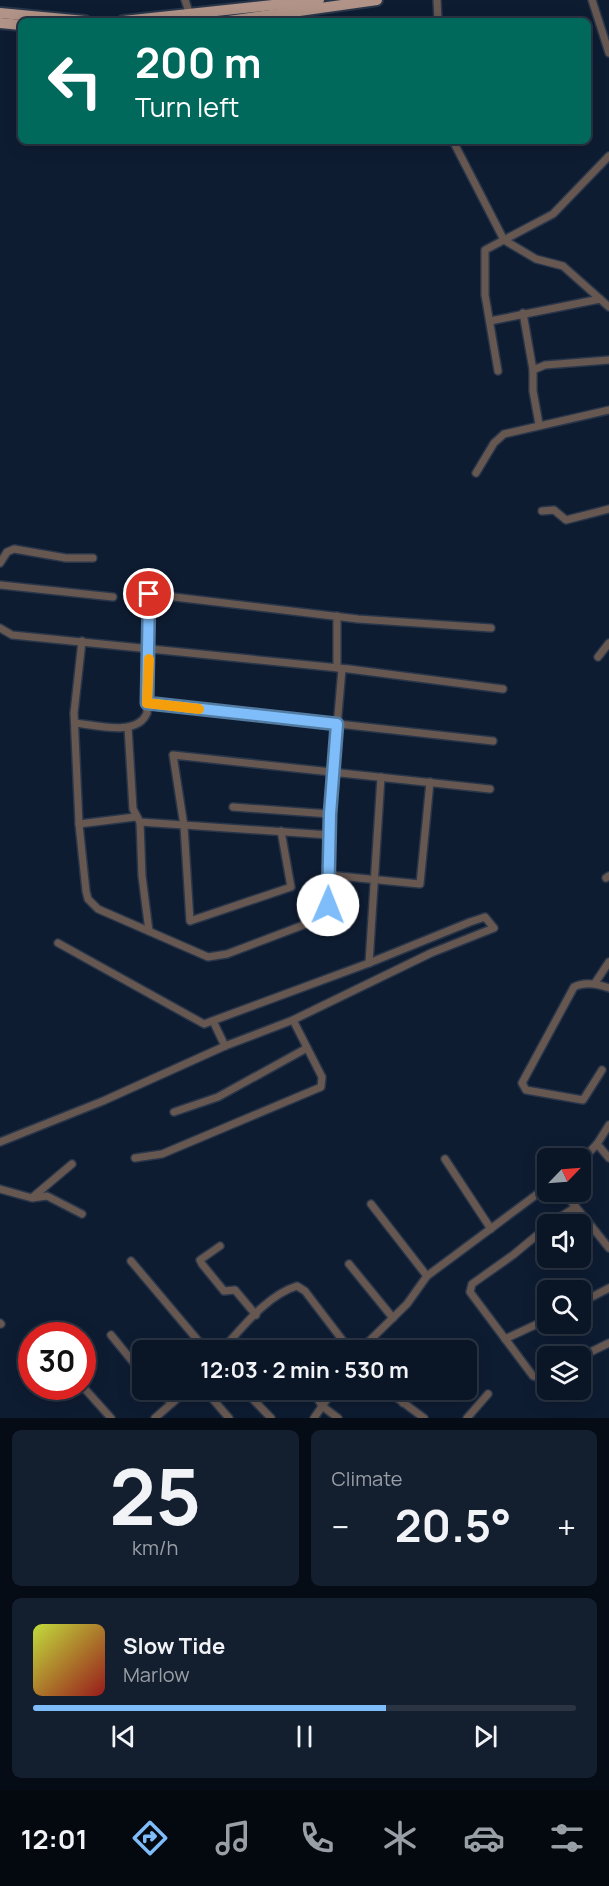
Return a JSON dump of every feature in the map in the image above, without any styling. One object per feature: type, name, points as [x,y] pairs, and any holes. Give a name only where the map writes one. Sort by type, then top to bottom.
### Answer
[{"type":"main road","points":[[156,18],[319,0]]},
{"type":"main road","points":[[249,18],[376,0]]},
{"type":"main road","points":[[0,13],[49,18]]},
{"type":"main road","points":[[0,23],[18,25]]},
{"type":"street","points":[[185,0],[190,15]]},
{"type":"street","points":[[437,0],[438,18]]},
{"type":"street","points":[[592,0],[609,53]]},
{"type":"street","points":[[455,144],[504,240],[536,259],[563,266],[609,307]]},
{"type":"street","points":[[498,370],[485,295],[485,250],[553,214],[609,156]]},
{"type":"street","points":[[518,248],[522,232]]},
{"type":"street","points":[[490,321],[600,299]]},
{"type":"street","points":[[523,313],[539,424]]},
{"type":"street","points":[[533,370],[545,365],[609,360]]},
{"type":"street","points":[[476,473],[499,437],[539,424],[609,410]]},
{"type":"street","points":[[542,511],[554,510],[566,520],[609,509]]},
{"type":"street","points":[[0,563],[7,552],[14,549],[66,558],[93,558]]},
{"type":"street","points":[[0,585],[113,597]]},
{"type":"street","points":[[75,723],[128,728],[145,719],[149,594],[337,616],[491,628]]},
{"type":"street","points":[[82,641],[75,723],[79,824],[88,899],[98,909],[202,956],[227,954],[321,916],[328,905],[330,814],[340,668],[337,616]]},
{"type":"street","points":[[0,628],[6,634],[340,668],[502,689]]},
{"type":"street","points":[[598,657],[609,643]]},
{"type":"street","points":[[147,703],[493,741]]},
{"type":"street","points":[[128,728],[149,931]]},
{"type":"street","points":[[281,831],[291,886],[190,921],[184,826],[173,755],[490,789]]},
{"type":"street","points":[[369,963],[381,777]]},
{"type":"street","points":[[328,875],[420,884],[430,782]]},
{"type":"street","points":[[233,807],[330,814]]},
{"type":"street","points":[[79,824],[138,820],[184,826],[329,835]]},
{"type":"street","points":[[0,1142],[103,1101],[225,1046],[292,1020],[431,953],[494,928],[485,917],[204,1024],[58,943]]},
{"type":"street","points":[[595,983],[609,962]]},
{"type":"street","points":[[602,1070],[583,1100],[526,1090],[522,1083],[574,987],[580,984],[595,983],[609,988]]},
{"type":"street","points":[[135,1158],[162,1154],[321,1087],[322,1077],[292,1020]]},
{"type":"street","points":[[213,1021],[225,1046]]},
{"type":"street","points":[[174,1112],[219,1097],[307,1048]]},
{"type":"street","points":[[591,1150],[609,1125]]},
{"type":"street","points":[[597,1144],[609,1158]]},
{"type":"street","points":[[445,1159],[491,1229]]},
{"type":"street","points":[[32,1198],[72,1164]]},
{"type":"street","points":[[0,1189],[32,1198],[47,1196],[82,1214]]},
{"type":"street","points":[[370,1340],[407,1304],[427,1276],[537,1194]]},
{"type":"street","points":[[572,1202],[609,1248]]},
{"type":"street","points":[[371,1204],[427,1276]]},
{"type":"street","points":[[565,1214],[576,1207]]},
{"type":"street","points":[[537,1234],[470,1287],[470,1292],[533,1376],[537,1377]]},
{"type":"street","points":[[220,1246],[200,1260],[202,1264],[224,1291],[235,1290],[256,1315]]},
{"type":"street","points":[[131,1261],[198,1340]]},
{"type":"street","points":[[349,1264],[393,1318]]},
{"type":"street","points":[[232,1340],[282,1293],[291,1288],[300,1287],[342,1340]]},
{"type":"street","points":[[591,1297],[609,1288]]},
{"type":"street","points":[[505,1339],[537,1324]]},
{"type":"street","points":[[111,1335],[132,1361]]},
{"type":"street","points":[[591,1352],[609,1343]]},
{"type":"street","points":[[466,1418],[488,1394]]},
{"type":"street","points":[[95,1400],[111,1418]]},
{"type":"street","points":[[168,1400],[172,1404]]},
{"type":"street","points":[[157,1417],[176,1400]]},
{"type":"street","points":[[213,1400],[229,1418]]},
{"type":"street","points":[[254,1400],[272,1418]]},
{"type":"street","points":[[318,1400],[322,1406],[338,1418]]},
{"type":"street","points":[[314,1418],[326,1400]]},
{"type":"street","points":[[400,1400],[424,1418]]},
{"type":"slow traffic","points":[[149,659],[147,703],[199,709]]},
{"type":"route","points":[[149,594],[147,703],[337,724],[330,814],[328,905]]}]
